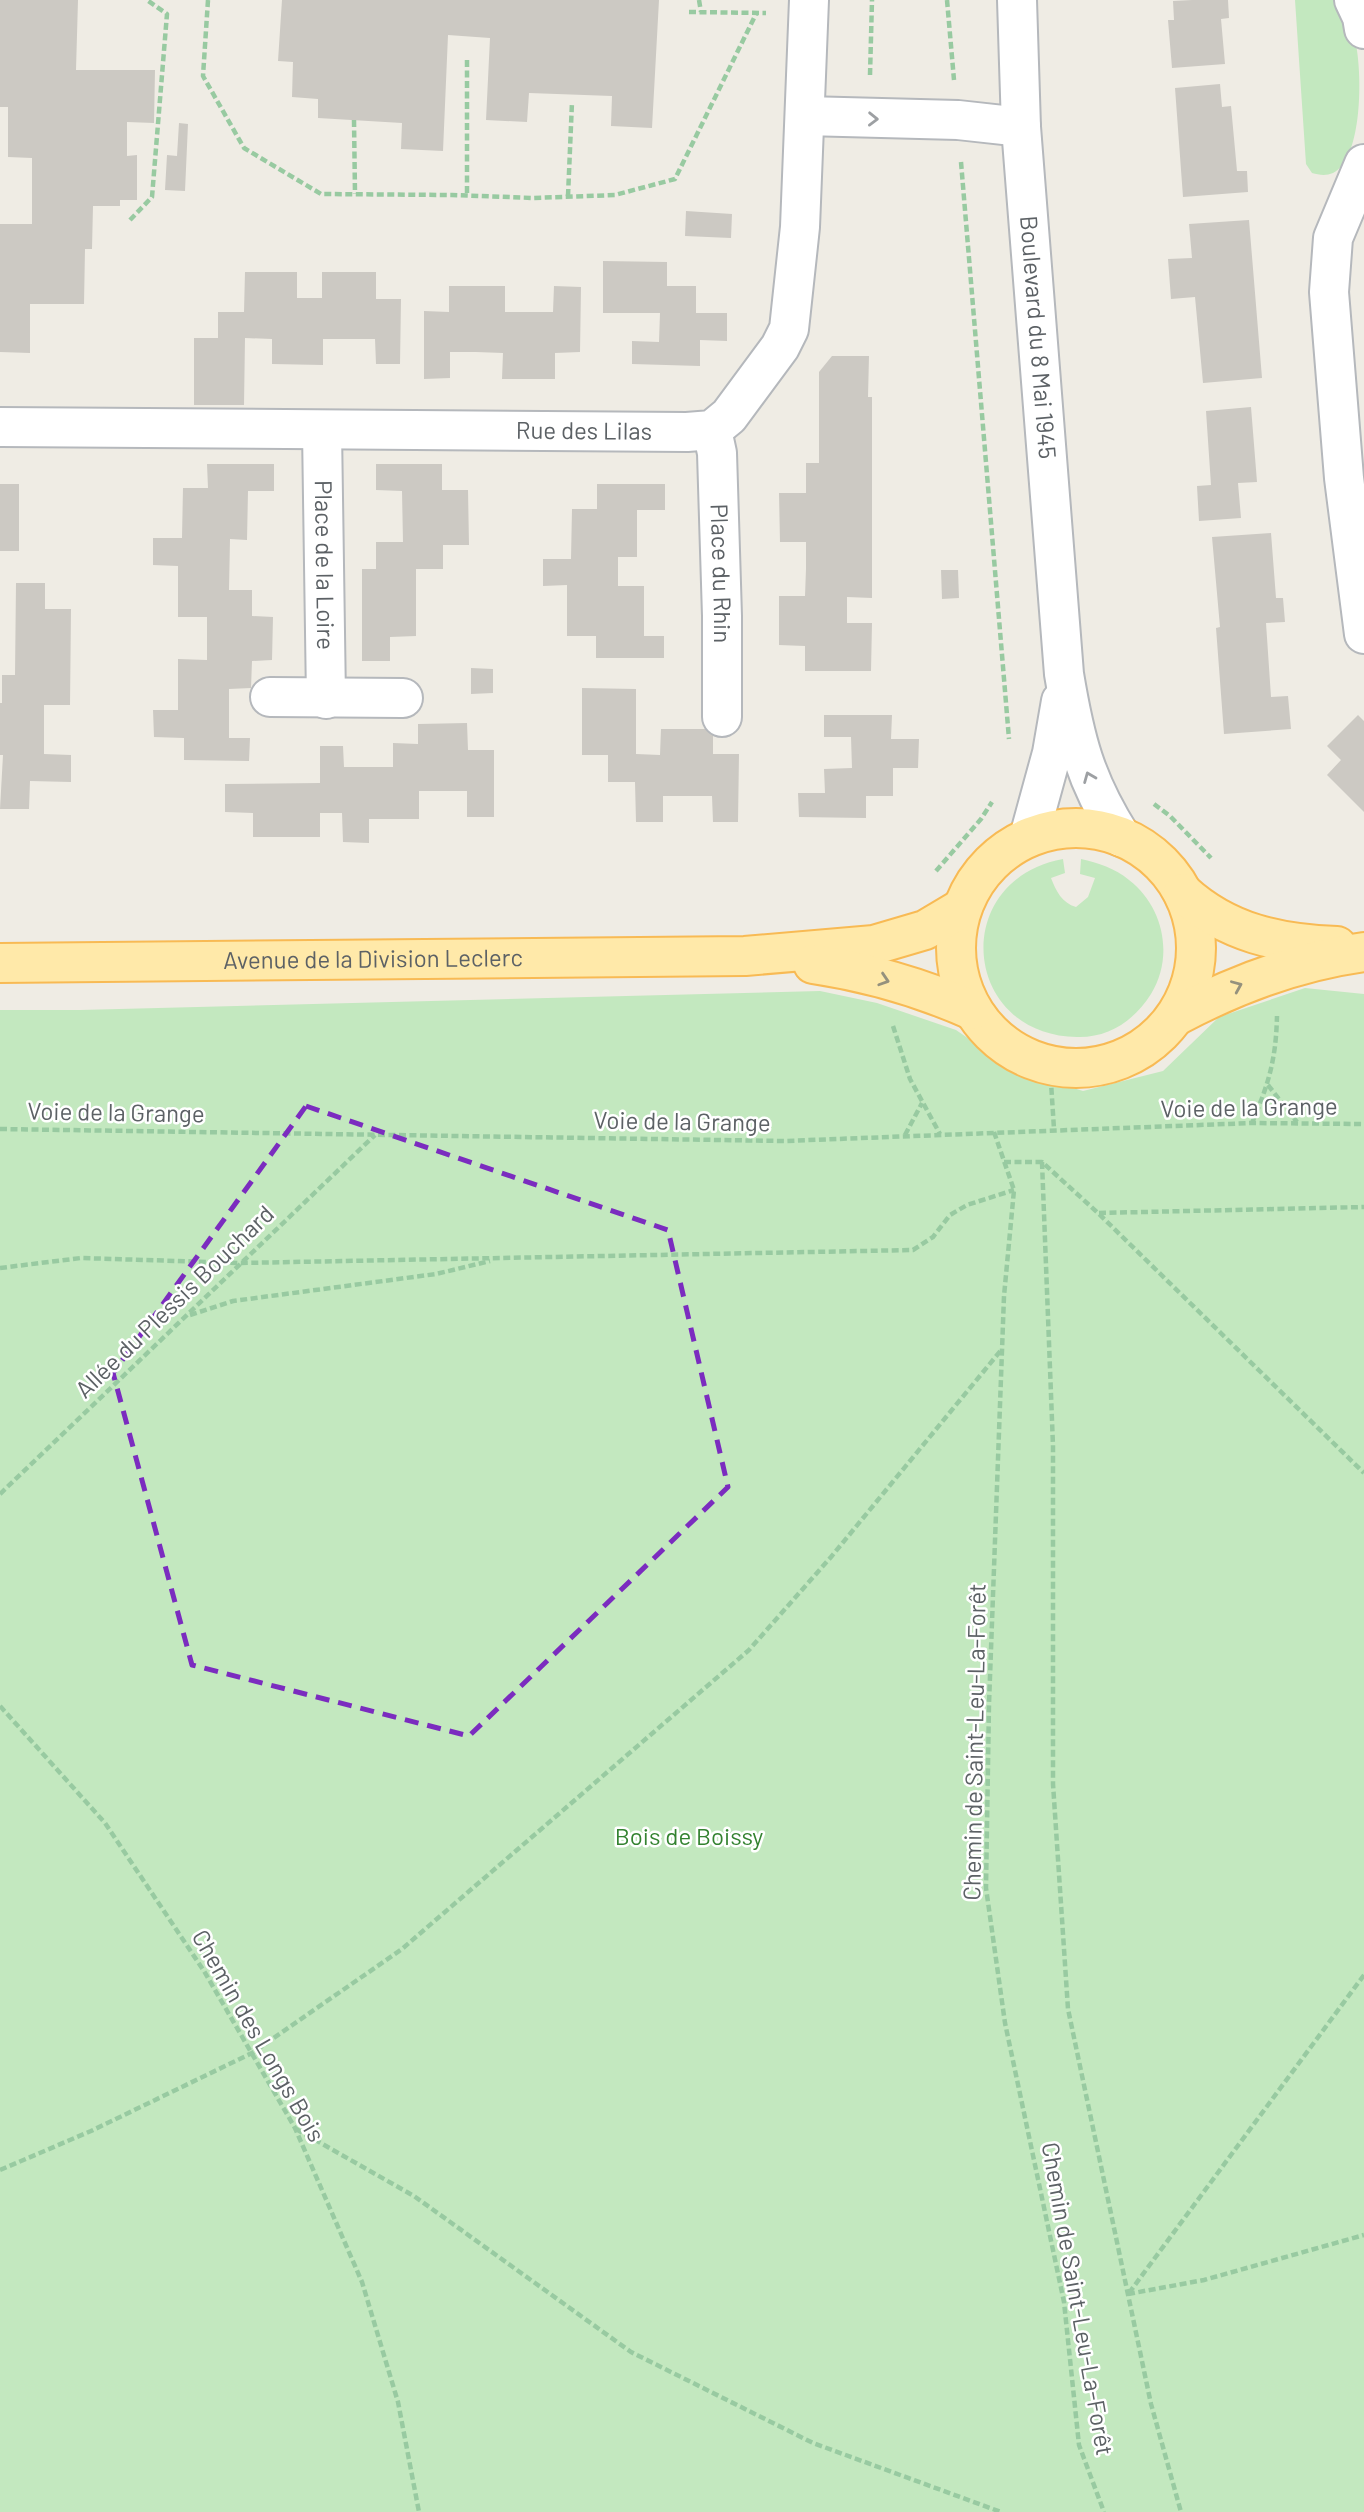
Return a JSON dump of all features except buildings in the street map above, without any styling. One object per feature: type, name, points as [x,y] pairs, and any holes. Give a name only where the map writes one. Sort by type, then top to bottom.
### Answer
[{"type":"main road","points":[[1065,828],[1104,831],[1121,837],[1157,859],[1172,875],[1183,893],[1194,930],[1195,968],[1188,993],[1176,1016],[1134,1055],[1107,1066],[1079,1069],[1050,1067],[1019,1055],[992,1036],[972,1010],[957,971],[957,929],[962,908],[981,873],[995,859],[1029,837],[1065,828]]},
{"type":"main road","points":[[1183,893],[1199,908],[1238,929],[1293,941],[1364,949]]},
{"type":"main road","name":"Avenue de la Division Leclerc","points":[[0,963],[745,956],[874,945],[925,930],[962,908]]},
{"type":"main road","points":[[1176,1016],[1220,993],[1275,972],[1364,949]]},
{"type":"main road","name":"Avenue de la Division Leclerc","points":[[745,956],[819,964],[887,980],[972,1010]]},
{"type":"street","name":"Boulevard du 8 Mai 1945","points":[[1017,0],[1021,127],[1064,674],[1081,758],[1094,789],[1121,837]]},
{"type":"street","points":[[1354,0],[1364,29]]},
{"type":"street","points":[[712,430],[729,416],[780,348],[789,329],[800,227],[809,5]]},
{"type":"street","points":[[805,116],[958,120],[1021,127]]},
{"type":"street","points":[[1364,163],[1333,238],[1329,292],[1344,478],[1364,634]]},
{"type":"street","name":"Rue des Lilas","points":[[0,428],[712,430]]},
{"type":"street","name":"Place de la Loire","points":[[322,430],[326,699]]},
{"type":"street","name":"Place du Rhin","points":[[712,430],[718,467],[722,717]]},
{"type":"street","name":"Boulevard du 8 Mai 1945","points":[[1029,837],[1054,743],[1064,674]]},
{"type":"street","points":[[270,697],[403,698]]},
{"type":"path","points":[[130,220],[152,197],[167,14],[147,0]]},
{"type":"path","points":[[208,0],[203,76],[244,148],[321,194],[534,198],[615,195],[675,179],[756,14]]},
{"type":"path","points":[[699,0],[701,12]]},
{"type":"path","points":[[870,88],[872,0]]},
{"type":"path","points":[[947,0],[1009,743],[1054,743]]},
{"type":"path","points":[[689,12],[756,14],[809,5]]},
{"type":"path","points":[[467,60],[467,195]]},
{"type":"path","points":[[568,196],[572,102]]},
{"type":"path","points":[[354,120],[355,194]]},
{"type":"path","points":[[934,873],[998,795]]},
{"type":"path","points":[[1148,800],[1170,816],[1213,860]]},
{"type":"path","points":[[1252,1123],[1268,1085],[1276,1052],[1275,972]]},
{"type":"path","points":[[887,980],[893,1024],[910,1079],[940,1134]]},
{"type":"path","points":[[1050,1067],[1054,1129]]},
{"type":"path","points":[[1268,1085],[1298,1123]]},
{"type":"path","points":[[905,1136],[922,1102]]},
{"type":"path","name":"Voie de la Grange","points":[[0,1129],[785,1141],[1252,1123],[1364,1124]]},
{"type":"path","name":"Chemin de Saint-Leu-La-Forêt","points":[[994,1132],[1014,1191],[1004,1296],[989,1704],[986,1888],[1005,2023],[1063,2302],[1079,2445],[1104,2512]]},
{"type":"path","name":"Allée du Plessis Bouchard","points":[[0,1494],[375,1135]]},
{"type":"path","points":[[1004,1162],[1042,1162],[1098,1213],[1364,1473]]},
{"type":"path","points":[[1042,1162],[1053,1446],[1053,1784],[1068,2008],[1151,2404],[1181,2512]]},
{"type":"path","points":[[0,1268],[81,1258],[241,1263],[913,1250],[933,1237],[950,1215],[967,1205],[1014,1191]]},
{"type":"path","points":[[1098,1213],[1364,1207]]},
{"type":"path","points":[[186,1316],[233,1301],[436,1274],[498,1259]]},
{"type":"path","points":[[0,2170],[91,2131],[252,2053],[402,1949],[749,1650],[831,1556],[1002,1349]]},
{"type":"path","name":"Chemin des Longs Bois","points":[[0,1706],[105,1823],[204,1971],[295,2128],[362,2282],[398,2402],[419,2512]]},
{"type":"path","points":[[1128,2294],[1364,1975]]},
{"type":"path","points":[[295,2128],[414,2196],[631,2352],[813,2444],[1001,2512]]},
{"type":"path","points":[[1128,2294],[1203,2280],[1364,2235]]},
{"type":"highlighted area","points":[[306,1106],[668,1230],[728,1487],[469,1736],[192,1665],[113,1373]]},
{"type":"green space","points":[[1295,0],[1339,0],[1356,45],[1359,94],[1355,134],[1343,164],[1328,175],[1312,173],[1306,164]]},
{"type":"green space","points":[[1063,859],[1065,873],[1051,878],[1057,892],[1067,903],[1076,907],[1088,897],[1095,878],[1080,874],[1081,859],[1100,864],[1124,876],[1141,891],[1157,918],[1162,933],[1162,964],[1158,980],[1144,1004],[1119,1026],[1088,1037],[1038,1030],[1010,1011],[992,985],[984,955],[987,924],[1001,895],[1026,873]]},
{"type":"green space","name":"Bois de Boissy","points":[[1305,988],[1364,994],[1364,2512],[0,2512],[0,1010],[820,991],[877,1003],[956,1030],[1013,1069],[1083,1091],[1163,1071],[1219,1017]]}]
